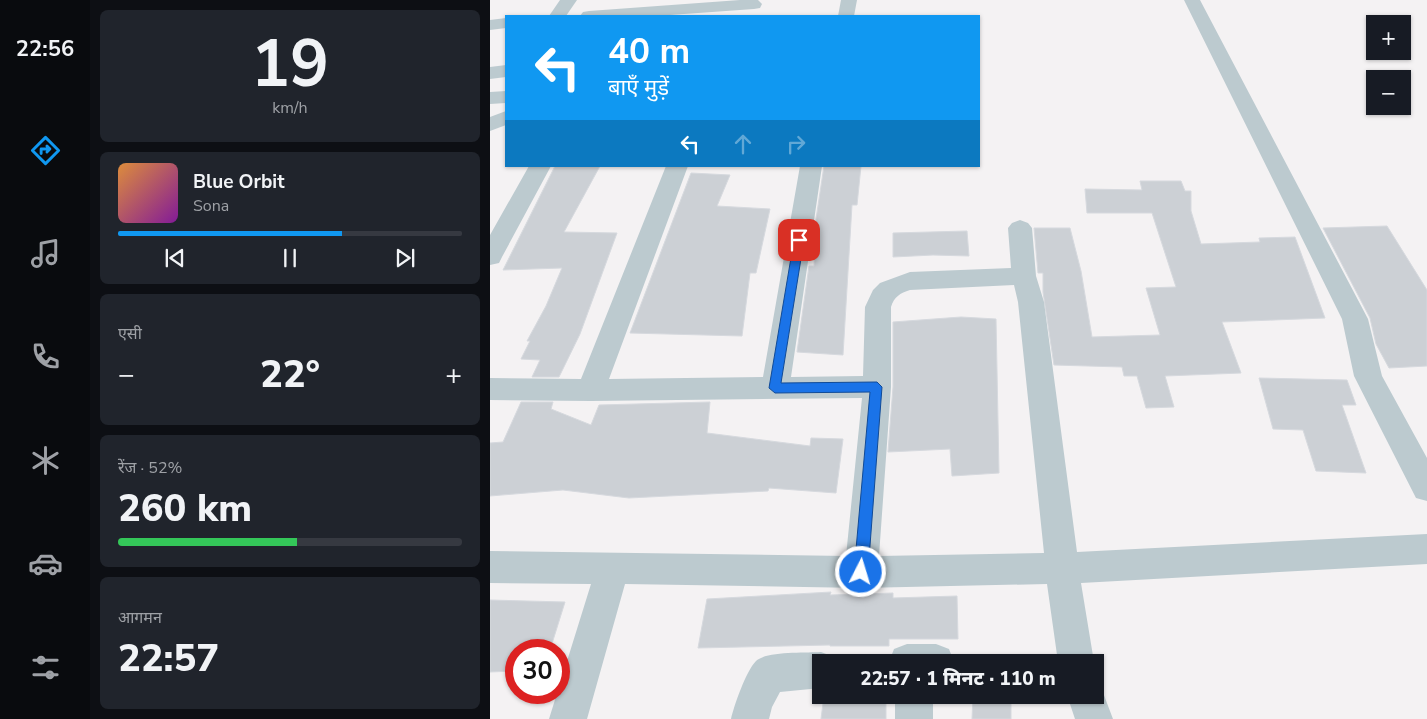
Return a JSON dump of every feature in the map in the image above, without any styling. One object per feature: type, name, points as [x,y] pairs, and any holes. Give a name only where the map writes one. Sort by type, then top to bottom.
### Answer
[{"type":"street","points":[[558,15],[569,0]]},
{"type":"street","points":[[846,15],[850,0]]},
{"type":"street","points":[[1192,0],[1338,283],[1355,319],[1368,376],[1427,488]]},
{"type":"street","points":[[595,15],[649,6],[758,2]]},
{"type":"street","points":[[729,15],[758,2]]},
{"type":"street","points":[[490,25],[505,24]]},
{"type":"street","points":[[490,73],[505,71]]},
{"type":"street","points":[[490,98],[505,96]]},
{"type":"street","points":[[490,125],[505,118]]},
{"type":"street","points":[[490,257],[539,167]]},
{"type":"street","points":[[591,390],[677,167]]},
{"type":"street","points":[[775,388],[811,167]]},
{"type":"street","points":[[1020,228],[1024,276],[1031,302],[1062,568],[1075,654]]},
{"type":"street","points":[[861,572],[877,387],[878,307],[880,297],[887,289],[910,281],[1024,276]]},
{"type":"street","points":[[490,389],[591,390],[877,387]]},
{"type":"street","points":[[490,567],[861,572],[1062,568],[1427,549]]},
{"type":"street","points":[[568,719],[613,570]]},
{"type":"street","points":[[750,719],[754,703],[769,674],[812,671]]},
{"type":"street","points":[[914,704],[914,719]]},
{"type":"street","points":[[1089,704],[1094,719]]},
{"type":"building","points":[[554,167],[599,167],[564,232],[617,233],[580,334],[559,377],[532,377],[540,360],[521,359],[530,341],[527,341],[546,306],[562,268],[503,270]]},
{"type":"building","points":[[824,167],[861,167],[857,205],[852,205],[843,355],[797,352],[809,266],[814,266],[816,219]]},
{"type":"building","points":[[691,173],[730,175],[717,206],[770,209],[756,273],[750,273],[742,336],[630,333]]},
{"type":"building","points":[[1140,181],[1181,181],[1185,191],[1191,191],[1191,211],[1201,244],[1260,242],[1259,238],[1295,237],[1325,318],[1222,322],[1241,373],[1165,376],[1174,407],[1146,408],[1137,376],[1124,376],[1122,367],[1054,365],[1043,292],[1043,273],[1038,273],[1034,228],[1070,228],[1081,271],[1092,337],[1160,335],[1146,288],[1176,287],[1152,213],[1087,213],[1085,189],[1142,190]]},
{"type":"building","points":[[1387,226],[1427,290],[1427,366],[1389,368],[1376,344],[1370,318],[1323,228]]},
{"type":"building","points":[[967,231],[969,256],[893,257],[893,233]]},
{"type":"building","points":[[961,317],[996,319],[999,473],[952,476],[950,449],[888,452],[893,387],[893,322]]},
{"type":"building","points":[[1259,378],[1347,380],[1356,405],[1342,405],[1366,473],[1316,471],[1303,430],[1273,429]]},
{"type":"building","points":[[521,402],[553,402],[551,409],[591,425],[599,405],[710,402],[707,433],[810,446],[811,438],[843,439],[836,493],[769,488],[768,491],[629,498],[563,490],[490,496],[490,443],[503,442]]},
{"type":"building","points":[[831,592],[830,595],[893,593],[893,598],[957,596],[958,639],[889,639],[889,646],[830,645],[698,648],[707,599]]},
{"type":"building","points":[[490,600],[565,602],[553,639],[505,639],[505,671],[490,672]]},
{"type":"building","points":[[823,704],[886,704],[886,719],[821,719]]},
{"type":"building","points":[[973,704],[1011,704],[1011,719],[972,719]]},
{"type":"route","points":[[799,240],[775,388],[877,387],[861,572]]}]
